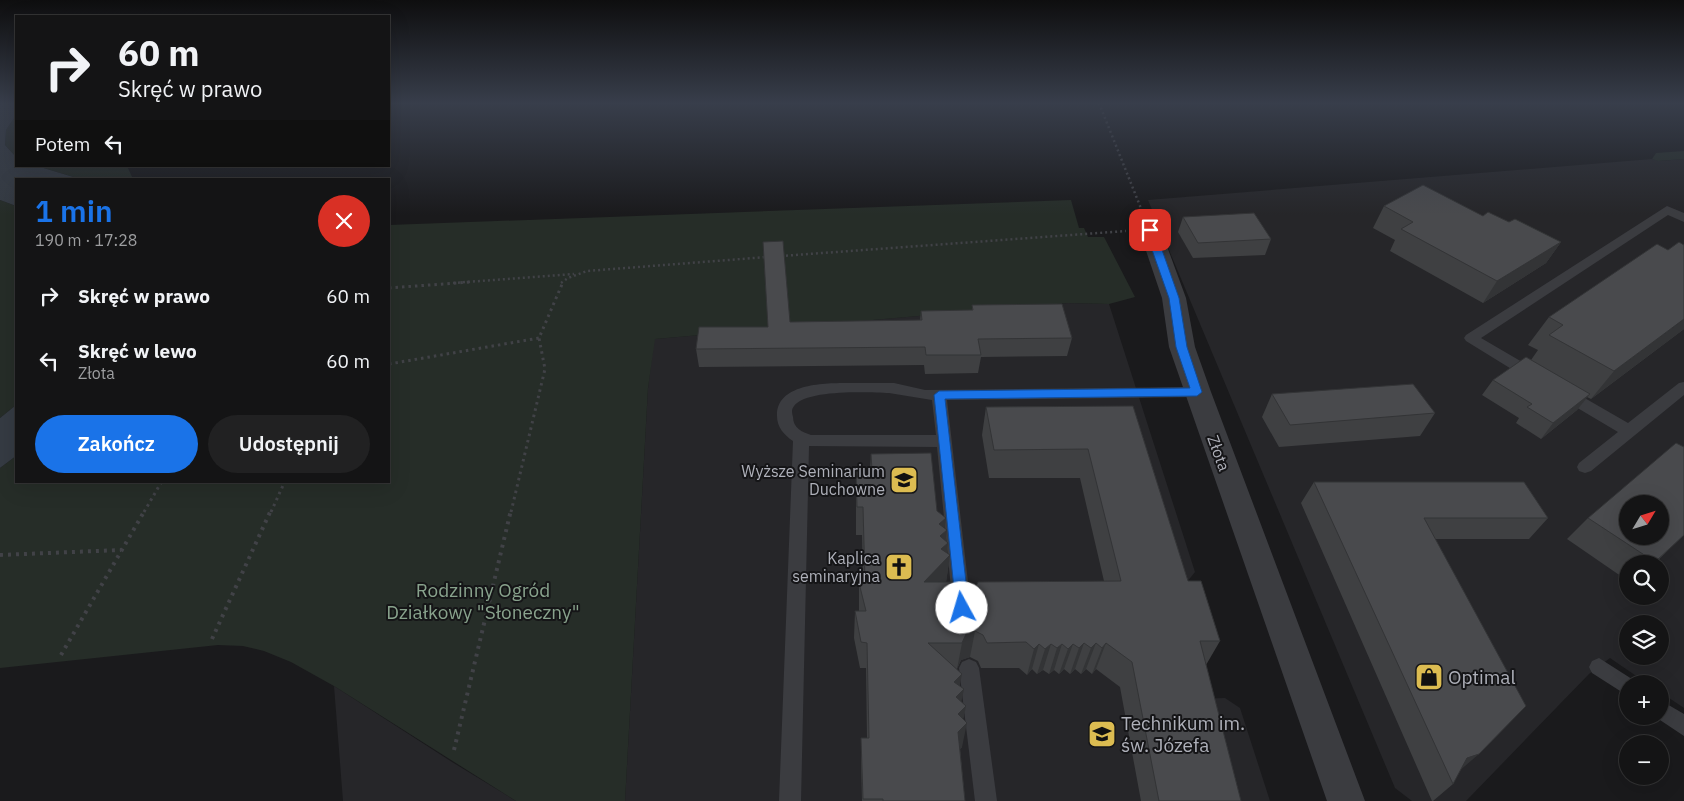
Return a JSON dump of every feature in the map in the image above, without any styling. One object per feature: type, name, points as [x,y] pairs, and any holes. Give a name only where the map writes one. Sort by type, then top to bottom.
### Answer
[{"type":"street","name":"Złota","points":[[1150,230],[1174,298],[1182,347],[1197,392],[1346,801]]},
{"type":"lane","points":[[1539,379],[1471,338],[1667,210],[1684,218]]},
{"type":"lane","points":[[1585,466],[1684,387]]},
{"type":"lane","points":[[944,441],[822,442],[801,438],[793,433],[787,426],[785,411],[788,404],[802,393],[822,389],[896,388],[925,395],[1197,392]]},
{"type":"lane","points":[[1556,388],[1630,431]]},
{"type":"lane","points":[[939,395],[962,608]]},
{"type":"lane","points":[[790,801],[801,438]]},
{"type":"lane","points":[[1599,667],[1619,680]]},
{"type":"lane","points":[[969,668],[986,801]]},
{"type":"lane","points":[[1669,715],[1684,726]]},
{"type":"path","points":[[780,256],[1150,230],[1115,140]]},
{"type":"path","points":[[390,288],[771,257]]},
{"type":"path","points":[[454,750],[545,369],[539,338],[557,291],[568,278],[577,274]]},
{"type":"path","points":[[390,364],[539,338]]},
{"type":"path","points":[[61,655],[161,483]]},
{"type":"path","points":[[212,638],[284,483]]},
{"type":"path","points":[[0,556],[122,550]]},
{"type":"shaded area","points":[[0,140],[5,140],[5,145],[15,156],[15,167],[40,167],[77,178],[15,178],[15,206],[0,200]]},
{"type":"shaded area","points":[[1652,159],[1659,161],[1684,159],[1684,708],[1669,698],[1669,675],[1635,675],[1620,665],[1669,665],[1669,615],[1619,615],[1619,664],[1610,658],[1589,674],[1466,801],[1412,801],[1395,788],[1148,200]]},
{"type":"shaded area","name":"Wyższe Seminarium Duchowne","points":[[1068,303],[1109,304],[1195,572],[1187,582],[1194,699],[1225,698],[1240,708],[1270,801],[625,801],[648,388],[654,339]]},
{"type":"shaded area","points":[[15,406],[15,457],[0,468],[0,418]]},
{"type":"shaded area","points":[[334,686],[452,762],[516,801],[343,801]]},
{"type":"green space","points":[[5,140],[15,140],[15,156],[5,145]]},
{"type":"green space","points":[[1684,151],[1684,159],[1658,161],[1652,159],[1656,153]]},
{"type":"green space","points":[[40,167],[127,167],[133,178],[77,178]]},
{"type":"green space","points":[[0,200],[15,206],[15,406],[0,418]]},
{"type":"green space","name":"Rodzinny Ogród Działkowy \"Słoneczny\"","points":[[1071,200],[1079,228],[1084,228],[1088,237],[1104,237],[1135,297],[1109,304],[1068,303],[655,339],[648,388],[625,801],[516,801],[334,686],[291,662],[264,651],[243,646],[218,645],[0,668],[0,468],[15,457],[15,483],[390,483],[390,225]]},
{"type":"building","points":[[1423,185],[1483,216],[1488,212],[1509,222],[1515,219],[1561,242],[1497,281],[1401,229],[1413,222],[1384,206]]},
{"type":"building","points":[[1254,213],[1271,239],[1198,243],[1183,217]]},
{"type":"building","points":[[783,241],[790,322],[922,320],[921,311],[973,310],[972,305],[1062,304],[1072,338],[978,339],[981,355],[926,355],[925,347],[696,349],[699,327],[768,327],[763,242]]},
{"type":"building","points":[[1679,242],[1684,245],[1684,319],[1614,371],[1549,335],[1563,325],[1549,317],[1657,244],[1668,250]]},
{"type":"building","points":[[1526,357],[1590,394],[1553,423],[1527,407],[1532,404],[1493,380]]},
{"type":"building","points":[[1413,384],[1435,413],[1290,425],[1272,394]]},
{"type":"building","points":[[1133,406],[1188,581],[1201,581],[1220,641],[1200,641],[1241,801],[1159,801],[1132,662],[1106,643],[1102,648],[1096,643],[1091,648],[1084,643],[1079,648],[1073,644],[1068,649],[1062,644],[1057,648],[1051,644],[1045,649],[1039,644],[1034,649],[1026,642],[987,643],[983,635],[975,631],[966,634],[962,643],[928,643],[962,674],[954,682],[964,689],[956,697],[966,706],[958,714],[967,723],[958,732],[965,801],[883,801],[883,799],[863,799],[861,738],[869,738],[867,643],[861,642],[855,611],[866,611],[859,583],[865,582],[863,507],[857,507],[856,470],[872,470],[871,454],[931,453],[937,511],[946,518],[939,524],[947,530],[940,536],[948,543],[941,549],[950,555],[924,582],[955,582],[960,589],[967,591],[975,588],[978,582],[1121,581],[1088,449],[994,450],[986,407]]},
{"type":"building","points":[[1676,443],[1684,447],[1684,535],[1663,555],[1644,555],[1629,545],[1669,545],[1669,495],[1619,495],[1619,538],[1588,518]]},
{"type":"building","points":[[1314,482],[1524,482],[1548,518],[1424,518],[1526,706],[1479,754],[1467,758],[1453,784]]},
{"type":"place","name":"Wyższe Seminarium Duchowne","points":[[904,480]]},
{"type":"place","name":"Kaplica seminaryjna","points":[[899,567]]},
{"type":"place","name":"Optimal","points":[[1429,677]]},
{"type":"place","name":"Technikum im. św. Józefa","points":[[1102,734]]},
{"type":"route","points":[[962,608],[939,395],[1197,392],[1182,347],[1174,298],[1150,230]]}]
